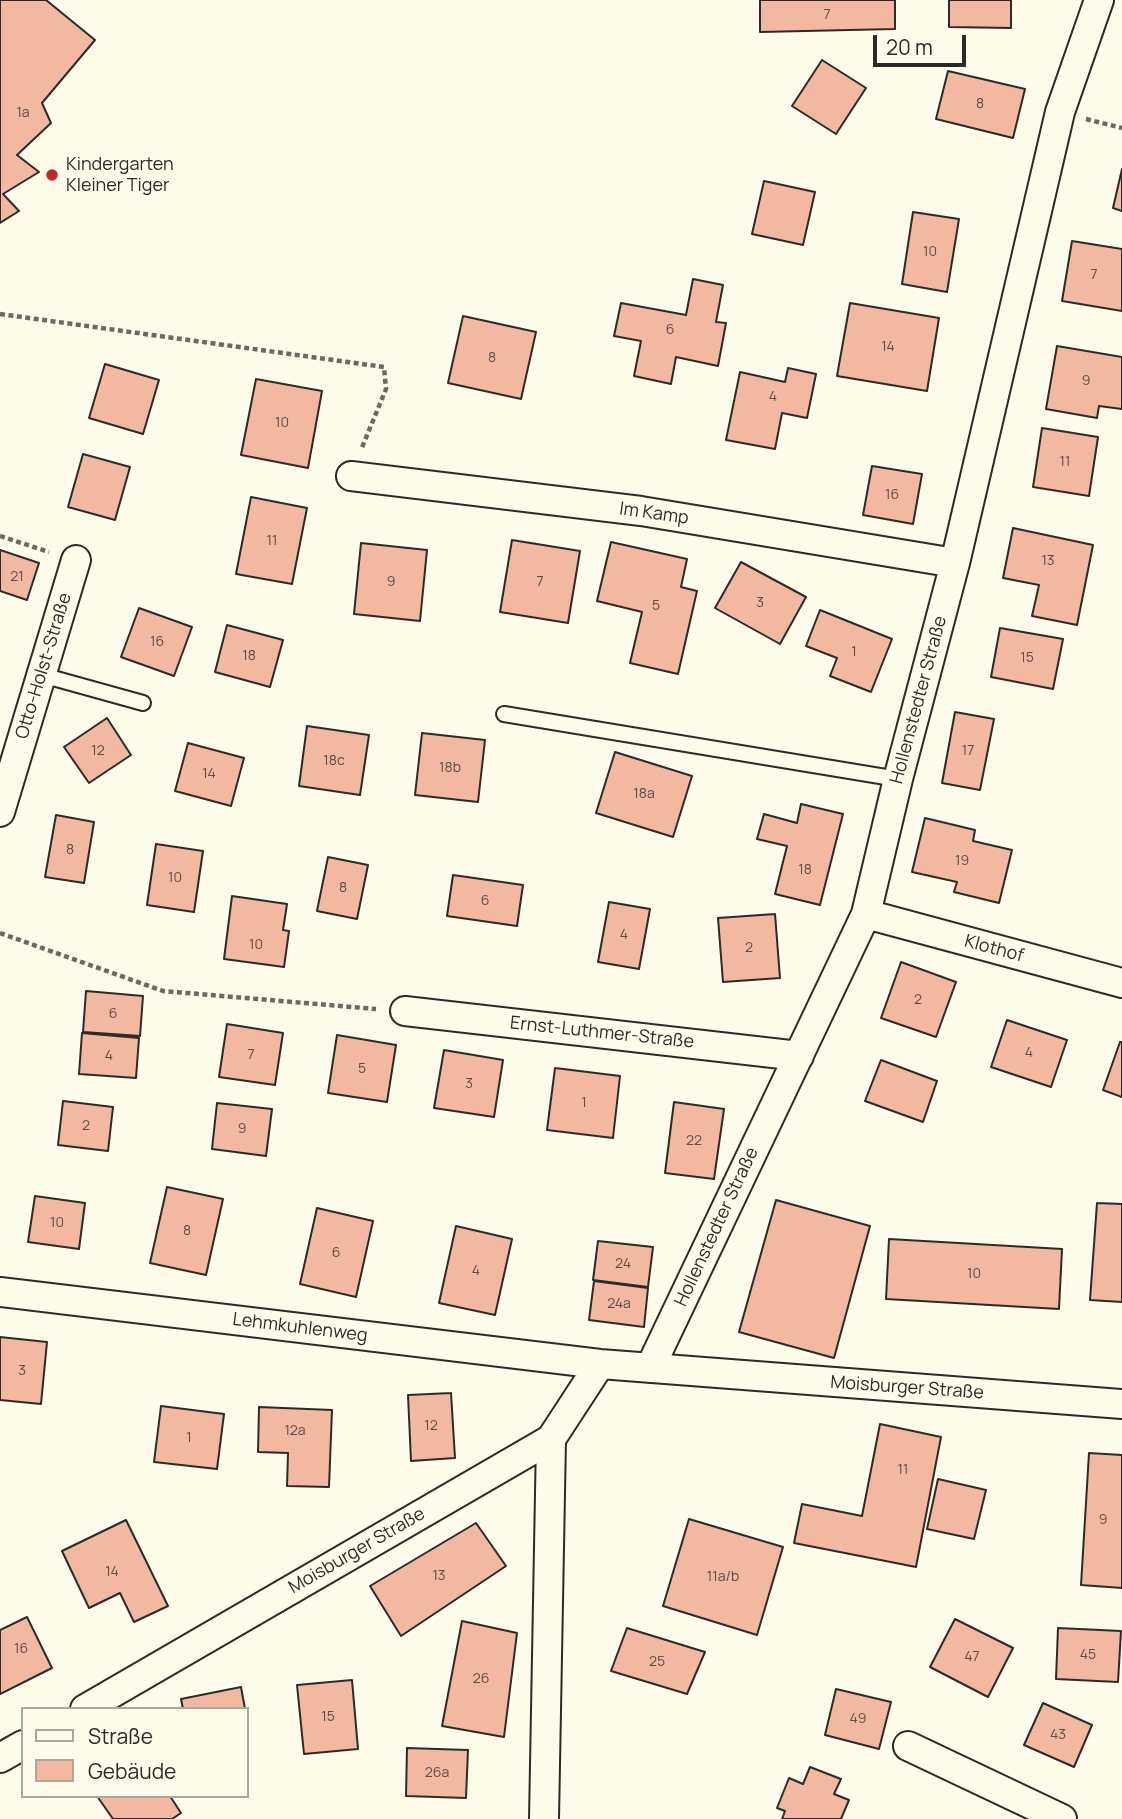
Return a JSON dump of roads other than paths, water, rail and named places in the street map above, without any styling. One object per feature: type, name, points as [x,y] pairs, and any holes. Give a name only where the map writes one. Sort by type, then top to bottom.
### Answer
[{"type":"street","name":"Hollenstedter Straße","points":[[650,1368],[866,914],[955,562],[1060,112],[1099,0]]},
{"type":"street","name":"Im Kamp","points":[[351,476],[641,512],[955,562]]},
{"type":"street","name":"Otto-Holst-Straße","points":[[0,812],[76,560]]},
{"type":"street","name":"Klothof","points":[[866,914],[1122,983]]},
{"type":"street","name":"Ernst-Luthmer-Straße","points":[[405,1011],[799,1056]]},
{"type":"street","name":"Lehmkuhlenweg","points":[[0,1292],[650,1368]]},
{"type":"street","name":"Moisburger Straße","points":[[88,1707],[551,1438],[600,1364]]},
{"type":"street","name":"Moisburger Straße","points":[[650,1368],[1122,1404]]},
{"type":"street","points":[[544,1819],[551,1438]]},
{"type":"street","points":[[908,1745],[1062,1819]]},
{"type":"street","points":[[0,1758],[21,1746]]},
{"type":"lane","points":[[41,675],[143,703]]},
{"type":"lane","points":[[504,714],[898,779]]},
{"type":"place","name":"Kindergarten Kleiner Tiger","points":[[52,175]]}]
